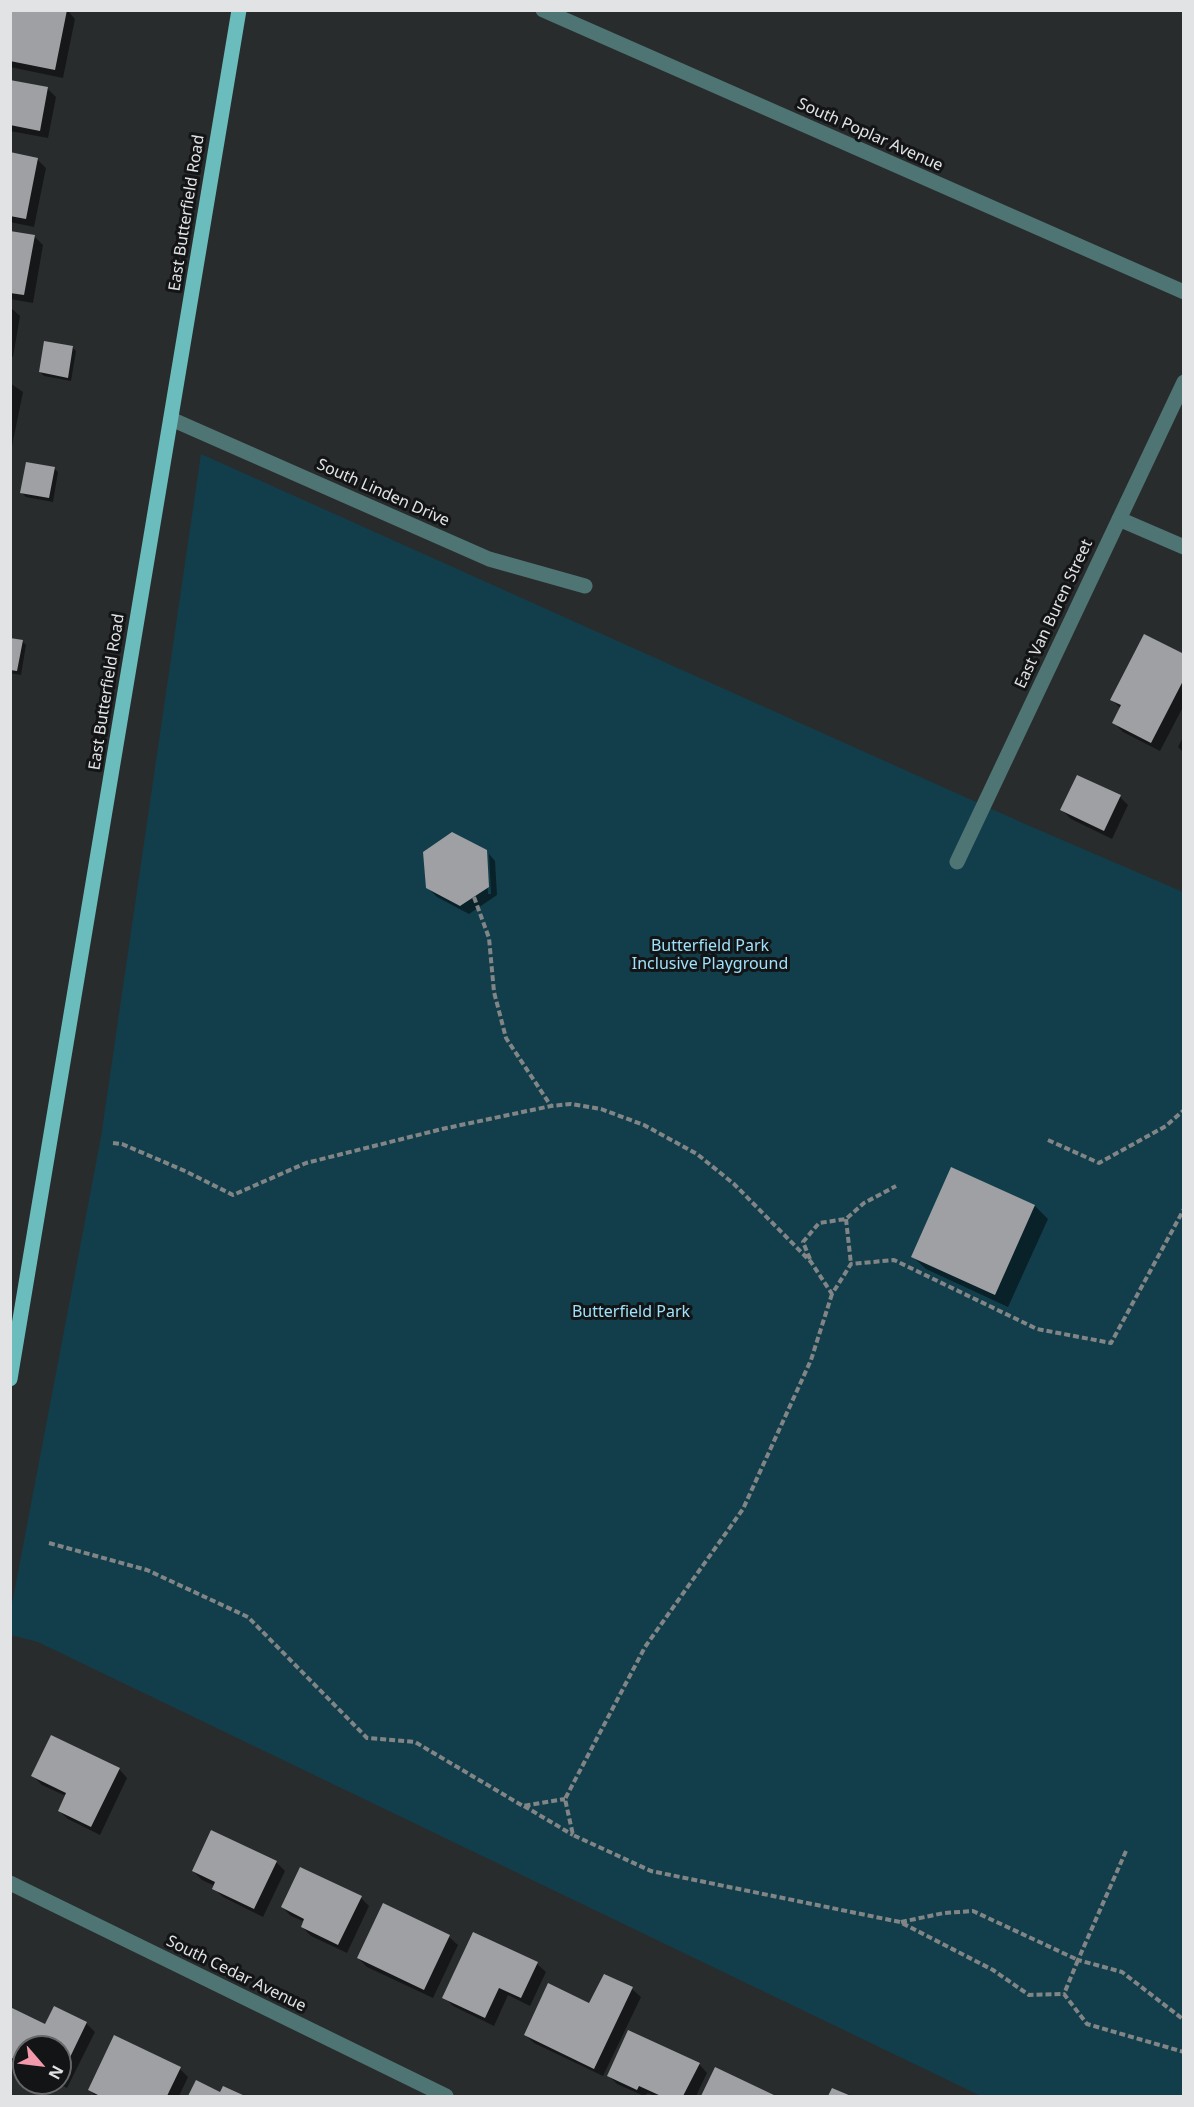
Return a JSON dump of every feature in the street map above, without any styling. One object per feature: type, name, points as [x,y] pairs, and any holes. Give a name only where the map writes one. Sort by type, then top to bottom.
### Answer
[{"type":"main road","name":"East Butterfield Road","points":[[10,1379],[239,10]]},
{"type":"street","name":"South Poplar Avenue","points":[[543,10],[1184,292]]},
{"type":"street","name":"East Van Buren Street","points":[[957,862],[1184,382]]},
{"type":"street","name":"South Linden Drive","points":[[171,419],[489,559],[585,586]]},
{"type":"street","points":[[1119,519],[1184,547]]},
{"type":"street","name":"South Cedar Avenue","points":[[10,1883],[446,2097]]},
{"type":"path","points":[[474,897],[489,938],[494,992],[506,1038],[551,1106]]},
{"type":"path","points":[[113,1143],[122,1144],[185,1171],[233,1196],[306,1163],[551,1106],[571,1104],[601,1109],[644,1125],[697,1154],[734,1184],[811,1262],[832,1294]]},
{"type":"path","points":[[1048,1140],[1099,1163],[1166,1126],[1184,1110]]},
{"type":"path","points":[[811,1262],[803,1242],[819,1223],[846,1219],[864,1203],[896,1186]]},
{"type":"path","points":[[851,1264],[894,1260],[1037,1329],[1111,1343],[1184,1209]]},
{"type":"path","points":[[573,1835],[565,1799],[645,1647],[743,1509],[811,1360],[832,1294],[851,1264],[846,1219]]},
{"type":"path","points":[[49,1543],[147,1570],[248,1617],[367,1738],[415,1742],[573,1835],[651,1871],[900,1922],[993,1970],[1029,1995],[1064,1994]]},
{"type":"path","points":[[523,1806],[565,1799]]},
{"type":"path","points":[[1064,1994],[1126,1851]]},
{"type":"path","points":[[900,1922],[944,1913],[973,1911],[1078,1960],[1122,1972],[1184,2020]]},
{"type":"path","points":[[1064,1994],[1087,2024],[1184,2052]]},
{"type":"green space","name":"Butterfield Park","points":[[201,454],[1025,824],[1183,892],[1183,2096],[981,2096],[38,1642],[11,1635],[11,1609],[101,1137]]},
{"type":"building","points":[[10,10],[67,10],[55,70],[10,61]]},
{"type":"building","points":[[10,80],[48,87],[40,131],[10,125]]},
{"type":"building","points":[[10,152],[38,158],[26,219],[10,216]]},
{"type":"building","points":[[10,231],[35,235],[24,295],[10,293]]},
{"type":"building","points":[[44,341],[73,346],[68,378],[39,372]]},
{"type":"building","points":[[26,462],[55,467],[49,498],[20,493]]},
{"type":"building","points":[[1144,634],[1184,654],[1184,679],[1151,743],[1112,723],[1121,705],[1110,700]]},
{"type":"building","points":[[10,638],[23,640],[17,671],[10,670]]},
{"type":"building","points":[[1077,775],[1121,795],[1104,831],[1060,810]]},
{"type":"building","points":[[452,832],[487,850],[489,887],[460,906],[426,888],[423,852]]},
{"type":"building","points":[[951,1167],[1035,1205],[995,1295],[911,1257]]},
{"type":"building","points":[[51,1735],[120,1768],[91,1827],[58,1811],[66,1793],[31,1776]]},
{"type":"building","points":[[211,1830],[277,1861],[254,1909],[212,1889],[215,1882],[192,1871]]},
{"type":"building","points":[[300,1867],[362,1896],[338,1945],[301,1927],[304,1919],[281,1907]]},
{"type":"building","points":[[383,1903],[450,1935],[424,1990],[357,1958]]},
{"type":"building","points":[[473,1932],[538,1962],[521,1998],[499,1988],[485,2018],[442,1998]]},
{"type":"building","points":[[604,1974],[633,1987],[594,2069],[524,2035],[548,1983],[589,2003]]},
{"type":"building","points":[[54,2006],[87,2022],[72,2053],[72,2035],[12,2035],[12,2058],[10,2057],[10,2007],[45,2024]]},
{"type":"building","points":[[628,2030],[700,2063],[683,2096],[661,2096],[639,2086],[637,2090],[607,2076]]},
{"type":"building","points":[[114,2035],[181,2067],[167,2096],[100,2096],[88,2090]]},
{"type":"building","points":[[715,2067],[776,2096],[701,2096]]},
{"type":"building","points":[[196,2080],[220,2092],[223,2086],[245,2096],[188,2096]]},
{"type":"building","points":[[832,2088],[851,2096],[828,2096]]},
{"type":"park label","name":"Butterfield Park Inclusive Playground","points":[[710,955]]}]
